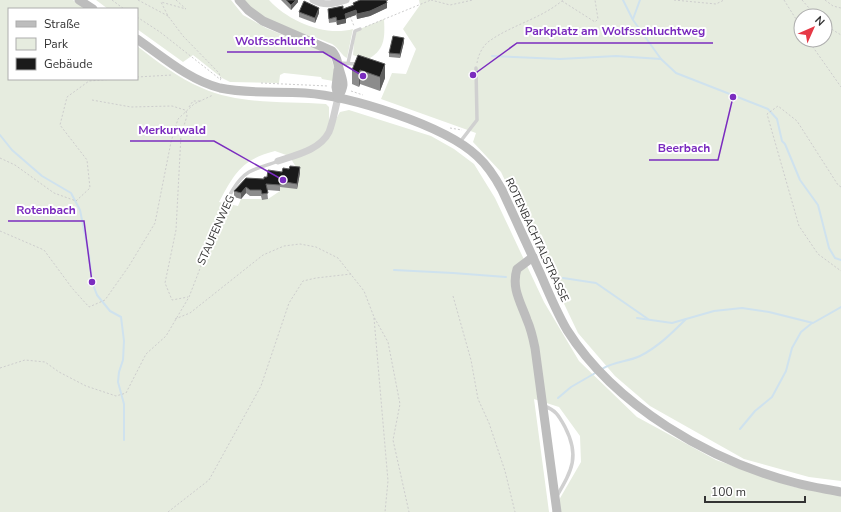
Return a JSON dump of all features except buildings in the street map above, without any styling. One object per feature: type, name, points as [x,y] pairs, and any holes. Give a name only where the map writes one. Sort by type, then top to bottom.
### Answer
[{"type":"main road","points":[[79,0],[91,8]]},
{"type":"main road","points":[[239,0],[248,10],[263,20],[281,30],[328,48],[335,54],[344,81],[343,88],[338,98]]},
{"type":"main road","name":"ROTENBACHTALSTRASSE","points":[[138,40],[181,70],[206,84],[221,84],[241,91],[307,93],[338,98],[423,124],[460,142],[477,156],[492,173],[560,316],[587,359],[612,385],[640,409],[687,438],[736,461],[796,483],[841,492]]},
{"type":"main road","points":[[338,65],[336,87],[338,98]]},
{"type":"main road","points":[[533,257],[517,269],[514,284],[532,333],[544,406],[557,512]]},
{"type":"street","points":[[313,0],[321,4],[333,4],[345,0]]},
{"type":"street","name":"STAUFENWEG","points":[[278,161],[304,153],[322,142],[329,131],[338,98]]},
{"type":"lane","points":[[348,62],[355,31],[360,29]]},
{"type":"lane","points":[[338,65],[348,62],[356,64]]},
{"type":"lane","points":[[460,142],[477,120],[476,68]]},
{"type":"lane","name":"STAUFENWEG","points":[[214,230],[228,200],[242,178],[250,172],[278,161]]},
{"type":"lane","points":[[544,406],[553,409],[559,416],[572,440],[574,456],[568,478],[555,501]]},
{"type":"path","points":[[112,0],[123,8]]},
{"type":"path","points":[[138,0],[168,16]]},
{"type":"path","points":[[176,0],[186,9],[161,2],[168,16],[183,36],[219,73],[221,84]]},
{"type":"path","points":[[345,0],[355,31]]},
{"type":"path","points":[[360,29],[431,0],[450,4],[473,0]]},
{"type":"path","points":[[476,68],[478,56],[487,43],[537,17],[563,1],[595,22],[598,19],[595,0]]},
{"type":"path","points":[[674,0],[716,4],[724,0]]},
{"type":"path","points":[[784,0],[793,14]]},
{"type":"path","points":[[802,0],[809,8]]},
{"type":"path","points":[[825,0],[833,6],[841,8]]},
{"type":"path","points":[[138,18],[160,32],[221,84]]},
{"type":"path","points":[[814,48],[841,87]]},
{"type":"path","points":[[138,77],[175,74],[181,70]]},
{"type":"path","points":[[0,158],[16,165],[54,193],[76,201],[90,188],[87,160],[60,125],[67,97],[89,81],[102,80]]},
{"type":"path","points":[[288,83],[336,87]]},
{"type":"path","points":[[0,231],[44,250],[72,288],[89,307],[105,300],[129,266],[155,223],[171,142],[178,119],[186,110],[211,96],[221,84]]},
{"type":"path","points":[[92,100],[131,107],[172,106],[186,110]]},
{"type":"path","points":[[841,187],[838,185],[797,121],[778,106],[767,114],[798,226],[818,254],[841,271]]},
{"type":"path","points":[[186,110],[187,116],[181,135],[176,230],[165,283],[172,300],[189,297]]},
{"type":"path","name":"STAUFENWEG","points":[[0,368],[25,360],[45,362],[59,372],[86,386],[116,396],[126,393],[146,354],[166,336],[189,297],[214,230]]},
{"type":"path","points":[[175,319],[190,313],[262,255],[284,246],[300,244],[316,247],[338,258],[364,291],[374,317],[388,342],[400,404],[393,440],[409,512]]},
{"type":"path","points":[[168,512],[209,480],[261,386],[289,303],[303,281],[352,274]]},
{"type":"path","points":[[454,296],[471,360],[478,399],[489,423],[506,471],[515,512]]},
{"type":"path","points":[[374,317],[388,481],[385,512]]},
{"type":"green space","points":[[0,0],[73,0],[85,8],[8,8],[8,80],[138,80],[138,47],[168,69],[185,79],[202,88],[217,93],[247,100],[326,104],[329,107],[329,123],[336,119],[340,112],[349,110],[431,136],[454,149],[474,164],[495,198],[544,302],[579,361],[637,417],[716,460],[794,487],[841,495],[841,512],[552,512],[581,462],[580,436],[559,407],[534,399],[549,512],[0,512]],"holes":[[[275,151],[289,156],[300,173],[280,187],[280,191],[268,199],[241,199],[238,206],[219,202],[240,169],[247,163],[263,155]]]},
{"type":"green space","points":[[96,0],[231,0],[243,15],[266,28],[322,51],[331,58],[335,70],[333,81],[322,79],[321,77],[284,73],[280,75],[279,83],[230,82],[222,78],[193,55],[183,62],[138,30],[138,8],[107,8]]},
{"type":"green space","points":[[244,0],[269,0],[286,15],[297,21],[319,29],[342,31],[353,29],[347,58],[332,44],[285,27],[262,16],[252,9]]},
{"type":"green space","points":[[419,0],[841,0],[841,481],[809,477],[744,459],[650,406],[615,376],[578,333],[501,172],[473,142],[476,133],[381,99],[392,73],[406,74],[416,49],[403,29],[420,5]]},
{"type":"green space","points":[[384,19],[384,38],[377,52],[366,60],[353,55],[355,31]]},
{"type":"waterway","points":[[623,0],[633,20],[661,59],[676,73],[768,109],[777,119],[782,141],[785,144],[800,180],[818,205],[829,248],[835,258],[841,260]]},
{"type":"waterway","points":[[633,19],[640,0]]},
{"type":"waterway","points":[[492,56],[560,59],[616,56],[661,59]]},
{"type":"waterway","points":[[0,135],[12,150],[42,176],[71,193],[80,210],[89,255],[92,282],[97,295],[110,311],[121,317],[124,341],[123,360],[119,372],[118,382],[124,404],[124,440]]},
{"type":"waterway","points":[[394,270],[506,277]]},
{"type":"waterway","points":[[563,278],[596,283],[648,319]]},
{"type":"waterway","points":[[637,318],[672,323],[714,311],[742,308],[769,312],[813,323],[841,307]]},
{"type":"waterway","points":[[602,369],[611,364],[635,358],[647,352],[686,319]]},
{"type":"waterway","points":[[740,429],[755,411],[772,397],[786,371],[792,348],[801,332],[812,323]]},
{"type":"waterway","points":[[558,398],[571,387],[597,372]]},
{"type":"place","name":"Parkplatz am Wolfsschluchtweg","points":[[473,75]]},
{"type":"place","name":"Wolfsschlucht","points":[[363,76]]},
{"type":"place","name":"Beerbach","points":[[733,97]]},
{"type":"place","name":"Merkurwald","points":[[283,180]]},
{"type":"place","name":"Rotenbach","points":[[92,282]]}]
